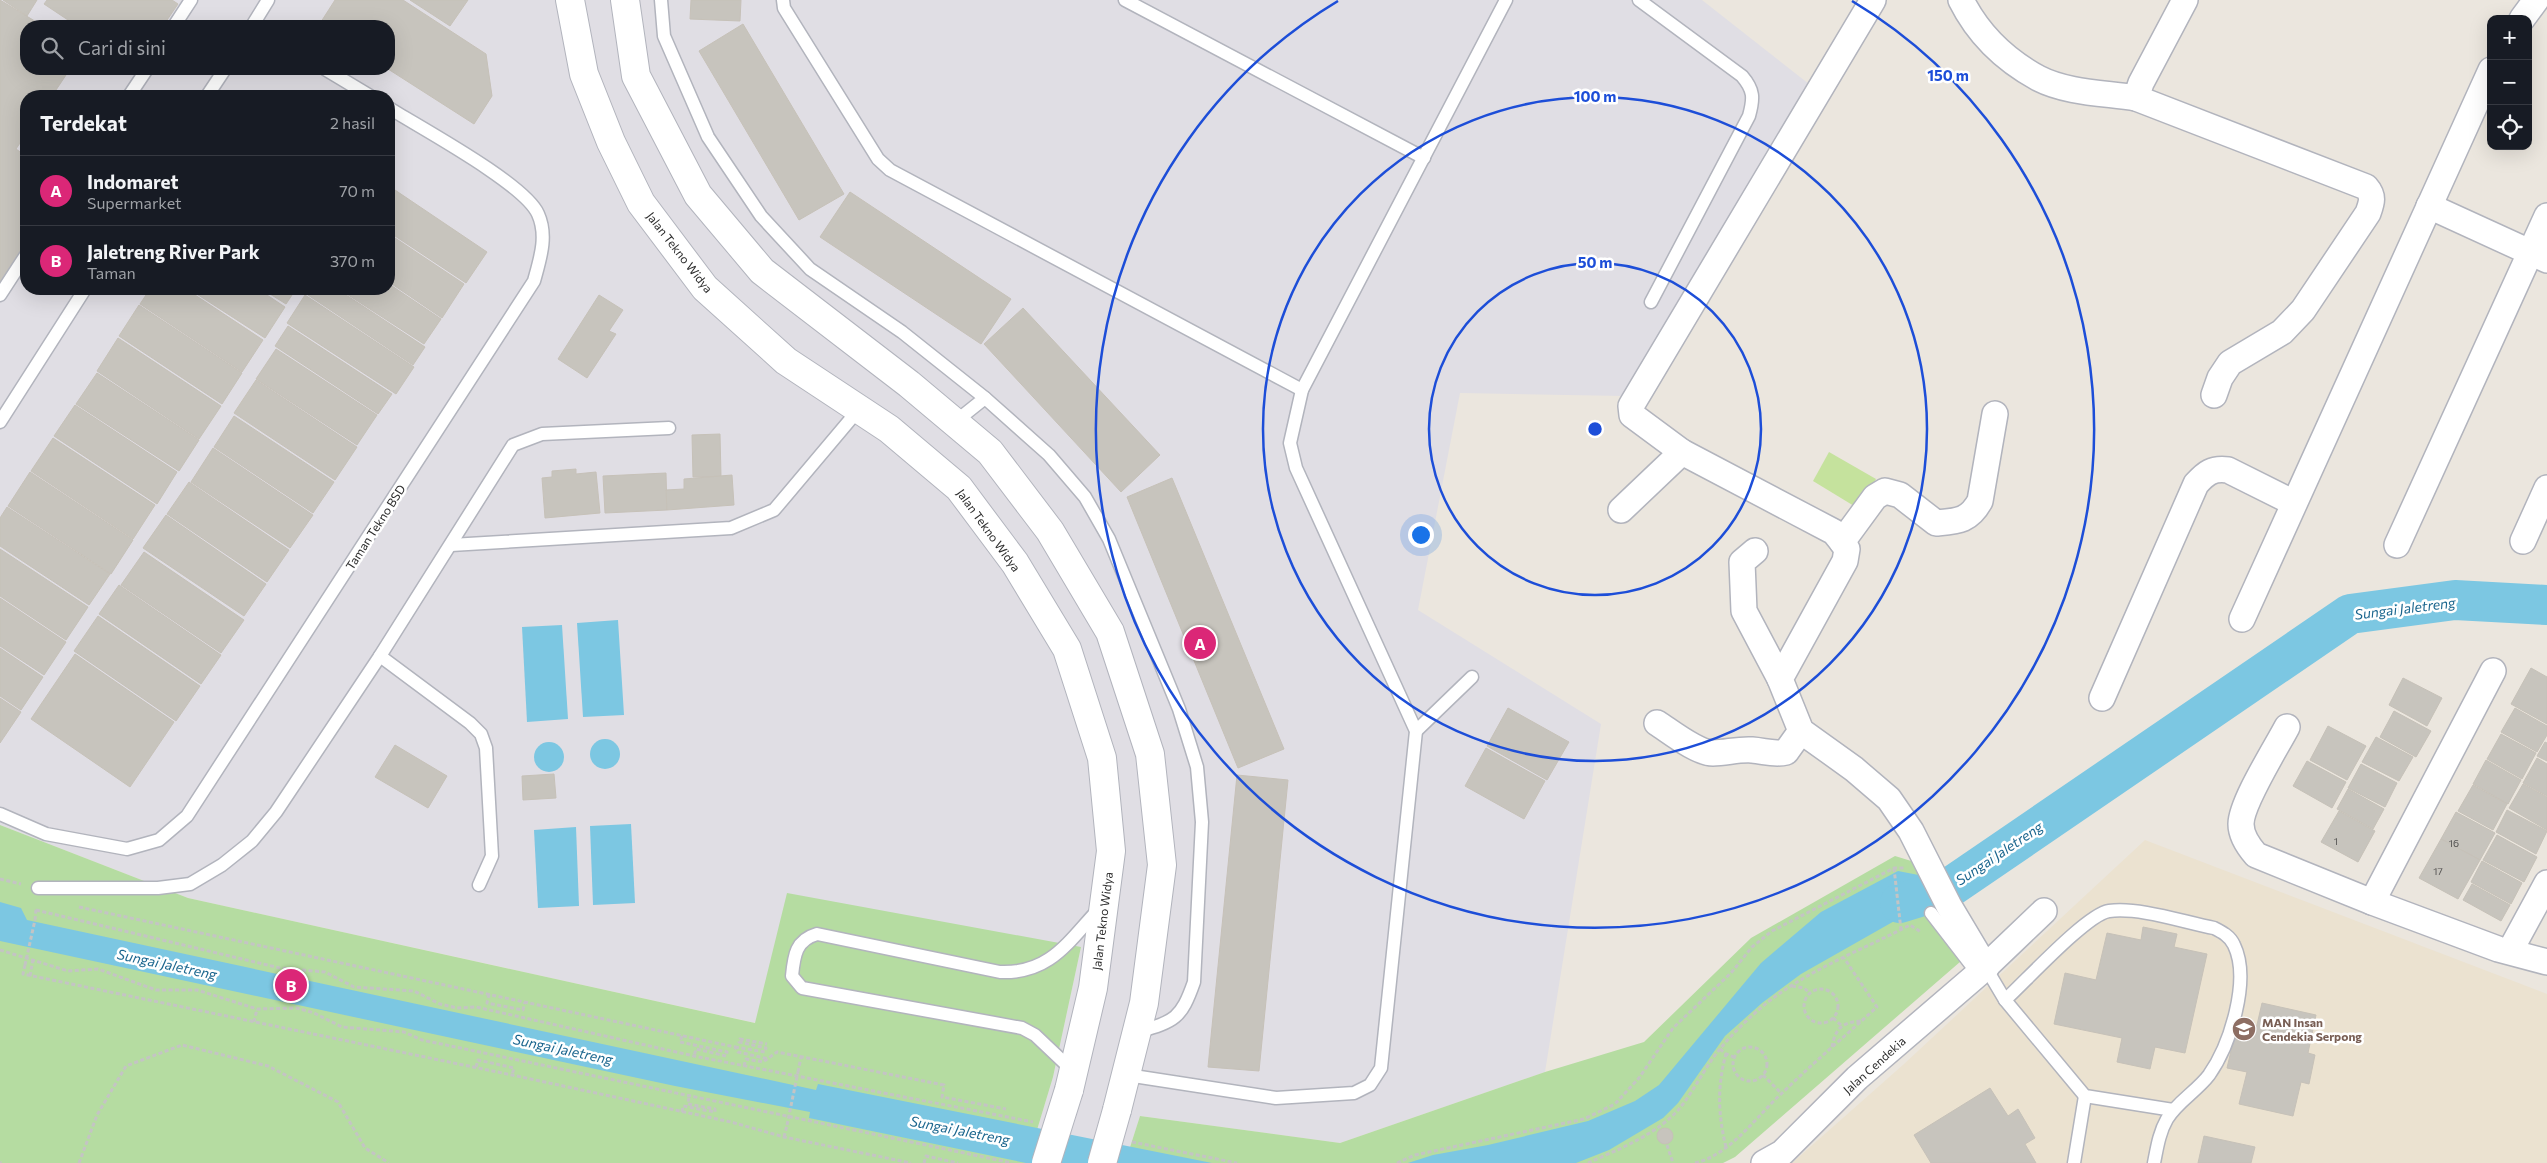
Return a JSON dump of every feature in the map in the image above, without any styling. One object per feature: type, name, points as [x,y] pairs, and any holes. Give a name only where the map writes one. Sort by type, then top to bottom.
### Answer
[{"type":"main road","name":"Jalan Tekno Widya","points":[[570,0],[584,74],[611,142],[641,203],[705,288],[786,361],[889,428],[959,488],[1015,563],[1067,649],[1102,758],[1111,851],[1093,988],[1071,1081],[1046,1163]]},
{"type":"main road","points":[[625,0],[636,76],[698,195],[762,271],[909,384],[990,452],[1050,531],[1110,632],[1150,754],[1162,864],[1144,1004],[1127,1075],[1102,1163]]},
{"type":"street","points":[[1780,679],[1845,561],[1847,549],[1834,532],[1682,452],[1639,421],[1632,414],[1631,406],[1873,0]]},
{"type":"street","points":[[1961,0],[1972,22],[1995,48],[2039,78],[2076,90],[2136,98],[2366,187],[2372,193],[2372,201],[2368,213],[2303,310],[2282,332],[2230,363],[2220,378],[2214,395]]},
{"type":"street","points":[[2136,98],[2141,83],[2185,0]]},
{"type":"street","points":[[2525,15],[2536,0]]},
{"type":"street","points":[[2242,619],[2487,79]]},
{"type":"street","points":[[2429,206],[2539,256]]},
{"type":"street","points":[[2397,545],[2539,256],[2547,216]]},
{"type":"street","points":[[1842,542],[1875,497],[1885,490],[1900,495],[1936,523],[1957,521],[1973,514],[1980,501],[1995,414]]},
{"type":"street","points":[[1621,510],[1682,452]]},
{"type":"street","points":[[2102,698],[2196,484],[2206,473],[2216,469],[2228,470],[2294,503]]},
{"type":"street","points":[[2523,541],[2547,488]]},
{"type":"street","points":[[1755,551],[1742,562],[1744,611],[1780,679],[1801,731],[1854,769],[1889,799],[1911,831],[1934,875],[1940,910],[1982,971]]},
{"type":"street","points":[[2372,902],[2493,671]]},
{"type":"street","points":[[1657,723],[1699,749],[1712,753],[1736,749],[1759,750],[1776,755],[1786,752],[1801,731]]},
{"type":"street","points":[[2287,727],[2244,809],[2241,825],[2247,845],[2256,855],[2372,902],[2510,951],[2547,962]]},
{"type":"street","points":[[2510,951],[2547,883]]},
{"type":"street","name":"Jalan Cendekia","points":[[1779,1160],[1858,1078],[1982,971],[2044,911]]},
{"type":"lane","points":[[178,20],[192,0]]},
{"type":"lane","points":[[257,20],[268,0]]},
{"type":"lane","points":[[662,0],[664,36],[708,137],[761,216],[810,269],[902,332],[985,398],[1049,455],[1085,497],[1104,530],[1178,709],[1197,767],[1202,822],[1194,982],[1187,1002],[1177,1017],[1162,1025],[1138,1032]]},
{"type":"lane","points":[[782,0],[784,8],[878,159],[890,170],[1302,390]]},
{"type":"lane","points":[[1125,0],[1424,158]]},
{"type":"lane","points":[[1127,1075],[1276,1098],[1354,1093],[1370,1085],[1381,1068],[1416,731],[1296,468],[1290,443],[1302,390],[1506,0]]},
{"type":"lane","points":[[1639,0],[1742,76],[1751,87],[1754,100],[1749,116],[1651,302]]},
{"type":"lane","points":[[133,90],[143,75]]},
{"type":"lane","points":[[211,90],[221,75]]},
{"type":"lane","points":[[335,75],[360,90]]},
{"type":"lane","name":"Taman Tekno BSD","points":[[0,814],[46,834],[127,849],[159,840],[187,816],[534,281],[544,246],[538,213],[514,186],[395,112]]},
{"type":"lane","points":[[0,295],[20,264]]},
{"type":"lane","points":[[0,422],[81,295]]},
{"type":"lane","points":[[955,422],[985,398]]},
{"type":"lane","points":[[451,545],[731,528],[774,510],[860,408]]},
{"type":"lane","points":[[38,888],[158,888],[190,884],[222,865],[252,841],[276,812],[380,656],[512,445],[542,434],[669,428]]},
{"type":"lane","points":[[380,656],[470,723],[481,734],[486,748],[492,856],[479,884]]},
{"type":"lane","points":[[1416,731],[1472,677]]},
{"type":"lane","points":[[1071,1081],[1035,1035],[1022,1028],[802,988],[792,976],[794,956],[799,944],[807,937],[818,934],[1000,972],[1019,973],[1036,968],[1055,956],[1104,904]]},
{"type":"lane","points":[[2005,1000],[2086,924],[2106,912],[2125,910],[2214,928],[2226,934],[2234,944],[2238,958],[2238,1002],[2234,1024],[2224,1050],[2208,1076],[2173,1110],[2158,1140],[2154,1163]]},
{"type":"lane","points":[[1982,971],[2085,1096],[2173,1110]]},
{"type":"lane","points":[[2074,1163],[2085,1096]]},
{"type":"path","points":[[1397,1163],[1415,1155],[1584,1119],[1616,1104],[1639,1078],[1672,1028],[1731,973],[1760,940],[1772,931],[1897,867],[1934,875]]},
{"type":"path","points":[[1894,870],[1901,930]]},
{"type":"path","points":[[76,906],[735,1047],[765,1052],[766,1048],[739,1042],[740,1039],[767,1044]]},
{"type":"path","points":[[36,910],[280,968],[325,972],[354,987],[414,991],[440,1004],[457,1008],[476,1008],[694,1056],[1036,1123]]},
{"type":"path","points":[[34,920],[23,974],[30,976],[476,1067],[682,1112],[784,1137],[911,1163]]},
{"type":"path","points":[[1588,1163],[1631,1143],[1662,1124],[1679,1109],[1720,1049],[1764,1006],[1791,986],[1910,925],[1919,929],[1925,936]]},
{"type":"path","points":[[0,950],[68,971],[98,969],[156,990],[197,990],[257,1009],[297,1008],[314,1013],[342,1027],[404,1032],[422,1040],[1012,1163]]},
{"type":"path","points":[[1695,1163],[1703,1161],[1726,1147],[1877,1006],[1844,958]]},
{"type":"path","points":[[30,976],[33,960]]},
{"type":"path","points":[[1791,986],[1804,988],[1810,993]]},
{"type":"path","points":[[1818,989],[1826,989],[1834,994],[1838,1001],[1838,1010],[1833,1018],[1826,1022],[1816,1022],[1809,1017],[1805,1009],[1805,1000],[1810,993],[1818,989]]},
{"type":"path","points":[[489,994],[487,1002],[523,1010],[525,1002]]},
{"type":"path","points":[[504,1014],[506,1006]]},
{"type":"path","points":[[254,1022],[257,1009]]},
{"type":"path","points":[[1833,1018],[1841,1025]]},
{"type":"path","points":[[1832,1047],[1834,1034],[1841,1025],[1862,1021]]},
{"type":"path","points":[[682,1036],[680,1042],[727,1052],[726,1056],[696,1049],[694,1056]]},
{"type":"path","points":[[79,1163],[97,1115],[126,1066],[182,1045],[268,1066],[338,1102],[365,1148],[388,1163]]},
{"type":"path","points":[[735,1047],[738,1052],[769,1059]]},
{"type":"path","points":[[1747,1047],[1756,1047],[1763,1052],[1767,1060],[1764,1076],[1755,1081],[1745,1081],[1737,1076],[1733,1067],[1734,1057],[1740,1050],[1747,1047]]},
{"type":"path","points":[[1720,1049],[1734,1057]]},
{"type":"path","points":[[744,1066],[746,1059],[763,1062],[777,1052],[944,1085],[942,1097],[1006,1109]]},
{"type":"path","points":[[1726,1054],[1719,1096],[1720,1123],[1726,1147]]},
{"type":"path","points":[[495,1064],[497,1056]]},
{"type":"path","points":[[784,1137],[801,1057]]},
{"type":"path","points":[[476,1067],[478,1060],[514,1068],[512,1075]]},
{"type":"path","points":[[1764,1076],[1781,1094]]},
{"type":"path","points":[[682,1112],[683,1106],[715,1112],[715,1109],[688,1104],[690,1096]]},
{"type":"path","points":[[1123,1140],[1237,1163]]},
{"type":"path","points":[[1668,1146],[1673,1163]]},
{"type":"path","points":[[924,1163],[926,1156],[958,1163]]},
{"type":"shaded area","points":[[0,0],[1702,0],[1809,84],[1625,396],[1460,393],[1418,610],[1601,724],[1545,1072],[1340,1143],[1140,1116],[1125,1163],[1027,1163],[1053,1077],[1081,947],[756,1023],[188,898],[0,825]]},
{"type":"shaded area","name":"MAN Insan Cendekia Serpong","points":[[2145,840],[2547,994],[2547,1163],[1792,1163],[1904,1064]]},
{"type":"green space","points":[[1829,452],[1876,479],[1859,509],[1813,481]]},
{"type":"green space","points":[[0,825],[188,898],[755,1023],[787,893],[1081,947],[1053,1077],[1027,1163],[0,1163]]},
{"type":"green space","points":[[1895,856],[1921,864],[1968,955],[1735,1157],[1723,1163],[1125,1163],[1140,1116],[1340,1143],[1545,1072],[1644,1042],[1751,938]]},
{"type":"water","points":[[618,620],[624,715],[583,717],[577,623]]},
{"type":"water","points":[[562,625],[568,719],[527,722],[522,627]]},
{"type":"water","points":[[605,739],[616,743],[620,754],[616,765],[605,769],[594,765],[590,754],[594,743]]},
{"type":"water","points":[[549,742],[560,746],[564,757],[560,768],[549,772],[538,768],[534,757],[538,746]]},
{"type":"water","points":[[631,824],[635,903],[593,905],[590,826]]},
{"type":"water","points":[[576,827],[579,906],[538,908],[534,830]]},
{"type":"water","points":[[1898,871],[1944,880],[1953,899],[1917,913],[1912,911],[1801,974],[1762,1003],[1725,1036],[1678,1103],[1663,1118],[1609,1150],[1576,1163],[1408,1163],[1433,1155],[1488,1145],[1588,1121],[1635,1101],[1659,1085],[1761,963],[1821,912]]},
{"type":"water","points":[[0,902],[21,908],[27,920],[816,1090],[818,1084],[1212,1163],[1026,1163],[809,1118],[810,1112],[675,1086],[0,941]]},
{"type":"building","points":[[0,0],[33,20],[20,20],[20,75],[66,75],[56,90],[20,90],[20,143],[16,149],[20,152],[20,255],[0,285]]},
{"type":"building","points":[[3,0],[37,0],[27,16]]},
{"type":"building","points":[[47,0],[172,0],[178,4],[167,20],[68,20],[44,4]]},
{"type":"building","points":[[335,0],[403,0],[486,54],[492,96],[474,124],[395,73],[395,20],[322,20]]},
{"type":"building","points":[[410,0],[468,0],[450,26]]},
{"type":"building","points":[[691,0],[741,0],[740,21],[690,19]]},
{"type":"building","points":[[743,24],[844,194],[799,220],[699,51]]},
{"type":"building","points":[[395,190],[487,252],[466,283],[395,236]]},
{"type":"building","points":[[850,192],[1011,299],[981,344],[820,237]]},
{"type":"building","points":[[395,238],[464,284],[442,318],[395,286]]},
{"type":"building","points":[[395,288],[441,319],[424,344],[348,295],[395,295]]},
{"type":"building","points":[[146,295],[195,295],[263,340],[242,372],[140,304]]},
{"type":"building","points":[[198,295],[267,295],[285,307],[265,338]]},
{"type":"building","points":[[272,295],[292,295],[286,304]]},
{"type":"building","points":[[305,295],[414,367],[396,394],[287,323]]},
{"type":"building","points":[[308,295],[346,295],[425,347],[413,365]]},
{"type":"building","points":[[599,295],[623,310],[609,331],[616,334],[587,378],[558,359]]},
{"type":"building","points":[[139,305],[242,373],[222,404],[119,336]]},
{"type":"building","points":[[1023,308],[1160,455],[1121,492],[984,344]]},
{"type":"building","points":[[288,326],[392,394],[378,414],[275,346]]},
{"type":"building","points":[[118,338],[221,406],[199,439],[97,371]]},
{"type":"building","points":[[276,349],[377,415],[357,445],[256,379]]},
{"type":"building","points":[[97,373],[199,440],[179,471],[76,404]]},
{"type":"building","points":[[256,380],[357,447],[335,480],[234,413]]},
{"type":"building","points":[[75,405],[177,472],[157,504],[54,436]]},
{"type":"building","points":[[234,416],[334,482],[313,513],[214,447]]},
{"type":"building","points":[[720,434],[721,477],[693,477],[692,435]]},
{"type":"building","points":[[53,438],[155,505],[133,539],[31,471]]},
{"type":"building","points":[[213,448],[313,515],[290,548],[191,482]]},
{"type":"building","points":[[576,469],[576,474],[596,472],[600,513],[545,518],[542,478],[552,477],[552,471]]},
{"type":"building","points":[[30,472],[133,540],[111,574],[8,506]]},
{"type":"building","points":[[666,473],[667,510],[605,513],[603,476]]},
{"type":"building","points":[[732,475],[734,505],[667,510],[666,490],[684,489],[684,479]]},
{"type":"building","points":[[1172,478],[1284,749],[1238,768],[1127,497]]},
{"type":"building","points":[[189,482],[289,550],[267,582],[167,514]]},
{"type":"building","points":[[7,507],[110,574],[89,605],[0,546],[0,518]]},
{"type":"building","points":[[166,515],[266,584],[244,616],[143,548]]},
{"type":"building","points":[[0,549],[88,607],[66,640],[0,596]]},
{"type":"building","points":[[144,552],[244,620],[221,653],[121,585]]},
{"type":"building","points":[[119,585],[221,655],[201,684],[99,614]]},
{"type":"building","points":[[0,598],[66,642],[44,675],[0,646]]},
{"type":"building","points":[[98,616],[200,686],[176,721],[74,651]]},
{"type":"building","points":[[0,648],[43,677],[21,710],[0,696]]},
{"type":"building","points":[[75,654],[174,722],[130,787],[31,719]]},
{"type":"building","points":[[2531,668],[2547,677],[2547,724],[2511,704]]},
{"type":"building","points":[[2403,678],[2442,698],[2427,726],[2389,705]]},
{"type":"building","points":[[0,698],[21,712],[0,743]]},
{"type":"building","points":[[1508,708],[1569,742],[1547,780],[1487,746]]},
{"type":"building","points":[[2515,708],[2547,726],[2547,735],[2537,752],[2501,732]]},
{"type":"building","points":[[2394,711],[2431,731],[2416,757],[2380,737]]},
{"type":"building","points":[[2328,726],[2366,746],[2347,780],[2310,760]]},
{"type":"building","points":[[2501,734],[2536,753],[2522,779],[2487,759]]},
{"type":"building","points":[[2376,737],[2413,757],[2399,781],[2362,762]]},
{"type":"building","points":[[2545,742],[2547,743],[2547,761],[2537,756]]},
{"type":"building","points":[[395,745],[447,776],[428,808],[375,777]]},
{"type":"building","points":[[1486,748],[1545,781],[1524,819],[1465,786]]},
{"type":"building","points":[[2537,758],[2547,764],[2547,796],[2523,783]]},
{"type":"building","points":[[2486,760],[2521,780],[2508,804],[2473,784]]},
{"type":"building","points":[[2307,761],[2346,782],[2332,808],[2293,786]]},
{"type":"building","points":[[2361,764],[2397,783],[2385,807],[2348,788]]},
{"type":"building","points":[[554,774],[556,798],[523,800],[522,776]]},
{"type":"building","points":[[1237,775],[1288,780],[1259,1071],[1208,1067]]},
{"type":"building","points":[[2523,784],[2547,797],[2547,830],[2509,808]]},
{"type":"building","points":[[2473,785],[2507,804],[2493,830],[2458,811]]},
{"type":"building","points":[[2348,789],[2384,809],[2373,829],[2337,809]]},
{"type":"building","points":[[2507,810],[2547,831],[2536,854],[2496,832]]},
{"type":"building","points":[[2339,811],[2375,831],[2358,862],[2321,842]]},
{"type":"building","points":[[2456,812],[2495,833],[2480,860],[2441,839]]},
{"type":"building","points":[[2497,835],[2537,857],[2524,882],[2483,860]]},
{"type":"building","points":[[2441,839],[2480,860],[2458,899],[2419,878]]},
{"type":"building","points":[[2482,861],[2522,883],[2511,904],[2471,882]]},
{"type":"building","points":[[2472,884],[2510,905],[2501,921],[2463,900]]},
{"type":"building","points":[[2143,927],[2177,934],[2174,947],[2207,954],[2185,1053],[2155,1047],[2150,1069],[2117,1062],[2122,1038],[2054,1024],[2065,973],[2096,980],[2107,933],[2141,940]]},
{"type":"building","points":[[2262,1003],[2316,1015],[2308,1053],[2315,1055],[2309,1084],[2301,1082],[2293,1116],[2239,1104],[2247,1072],[2227,1068],[2235,1034],[2254,1038]]},
{"type":"building","points":[[1990,1088],[2008,1116],[2018,1109],[2035,1138],[2025,1144],[2036,1163],[1931,1163],[1914,1135]]},
{"type":"building","points":[[1665,1128],[1671,1130],[1673,1136],[1671,1142],[1665,1144],[1659,1142],[1657,1136],[1659,1130]]},
{"type":"building","points":[[2204,1136],[2255,1147],[2251,1163],[2198,1163]]},
{"type":"waterway","name":"Sungai Jaletreng","points":[[1900,903],[1949,888],[2350,614],[2455,600],[2547,605]]},
{"type":"place","name":"Indomaret","points":[[1200,643]]},
{"type":"place","name":"Jaletreng River Park","points":[[291,985]]},
{"type":"place","name":"MAN Insan Cendekia Serpong","points":[[2244,1029]]}]
